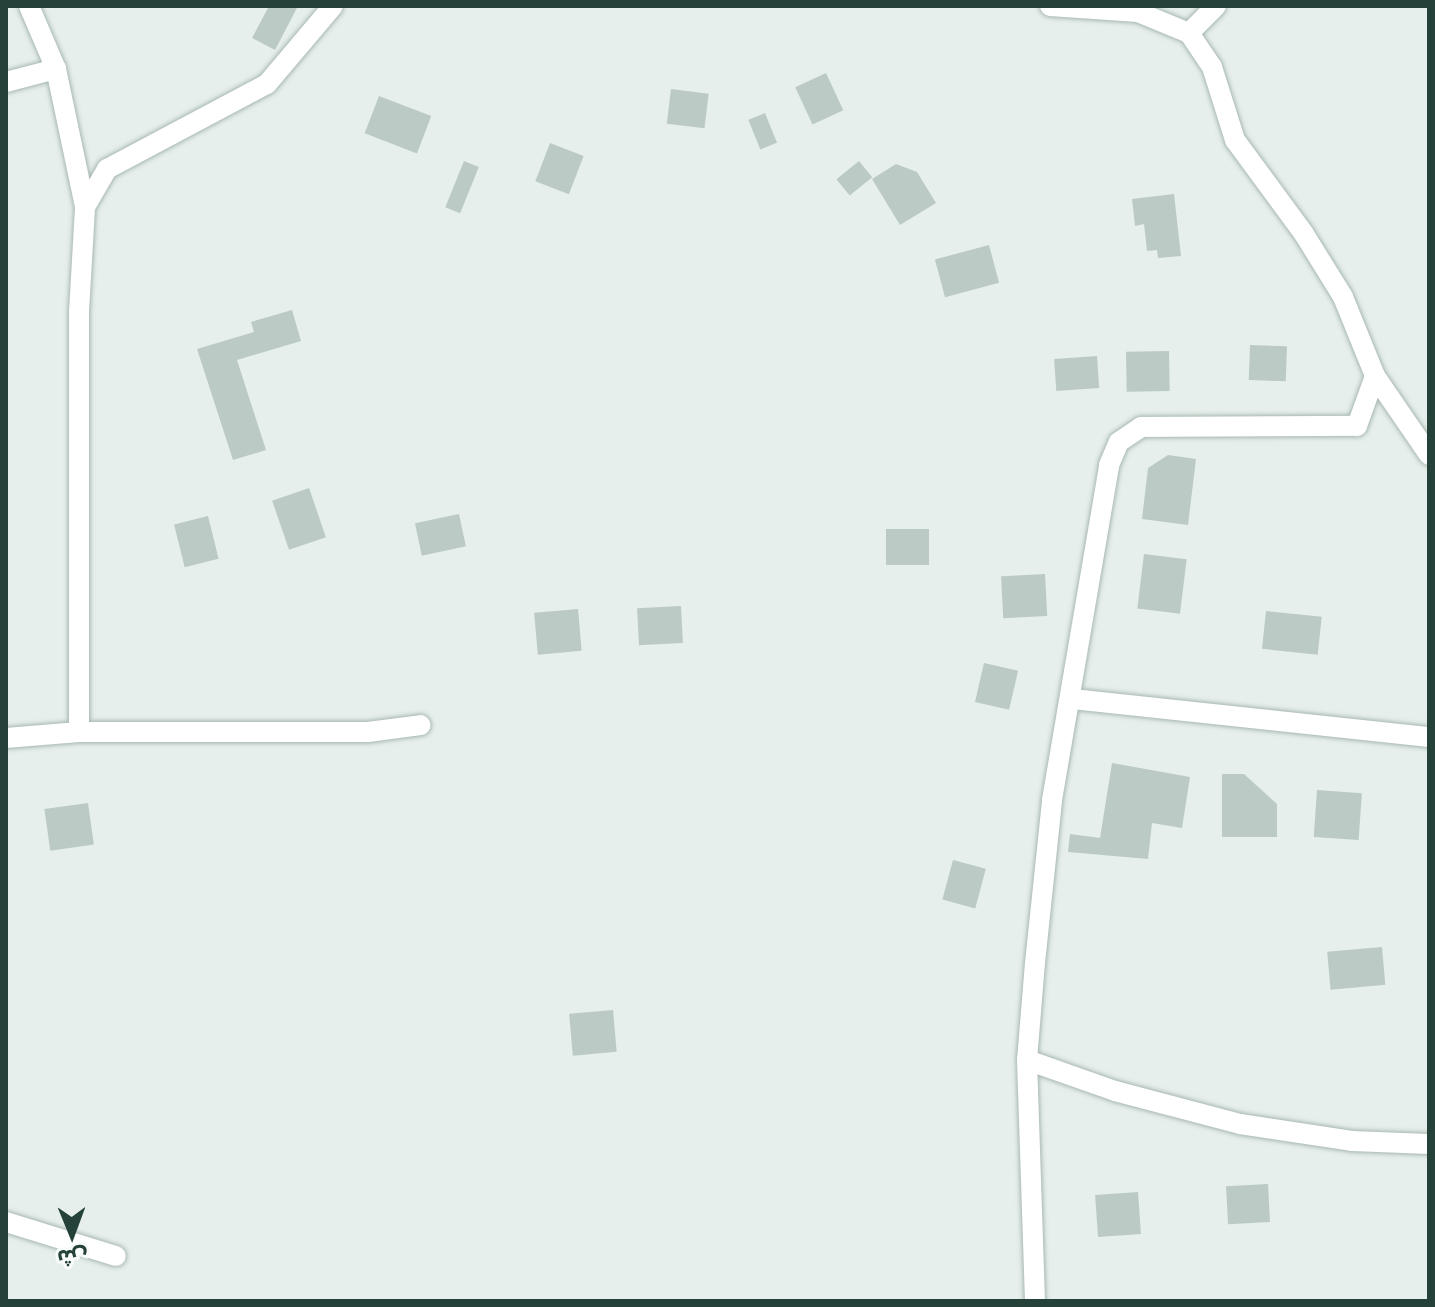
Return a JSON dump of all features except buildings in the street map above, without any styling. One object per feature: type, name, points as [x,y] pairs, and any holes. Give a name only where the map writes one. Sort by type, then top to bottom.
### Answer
[{"type":"street","points":[[29,6],[56,69],[85,207],[79,312],[79,732]]},
{"type":"street","points":[[85,207],[107,169],[267,84],[333,6]]},
{"type":"street","points":[[1050,6],[1138,12],[1189,33],[1212,67],[1235,140],[1343,297],[1375,376],[1429,455]]},
{"type":"street","points":[[1189,33],[1216,6]]},
{"type":"street","points":[[6,82],[56,69]]},
{"type":"street","points":[[76,160],[107,169]]},
{"type":"street","points":[[1035,1301],[1027,1060],[1049,829],[1073,699],[1109,465],[1119,442],[1141,427],[1357,426],[1375,376]]},
{"type":"street","points":[[1073,699],[1429,737]]},
{"type":"street","points":[[6,738],[79,732],[368,732],[421,725]]},
{"type":"street","points":[[1027,1060],[1115,1091],[1240,1124],[1352,1141],[1429,1144]]},
{"type":"street","points":[[6,1222],[116,1256]]}]
